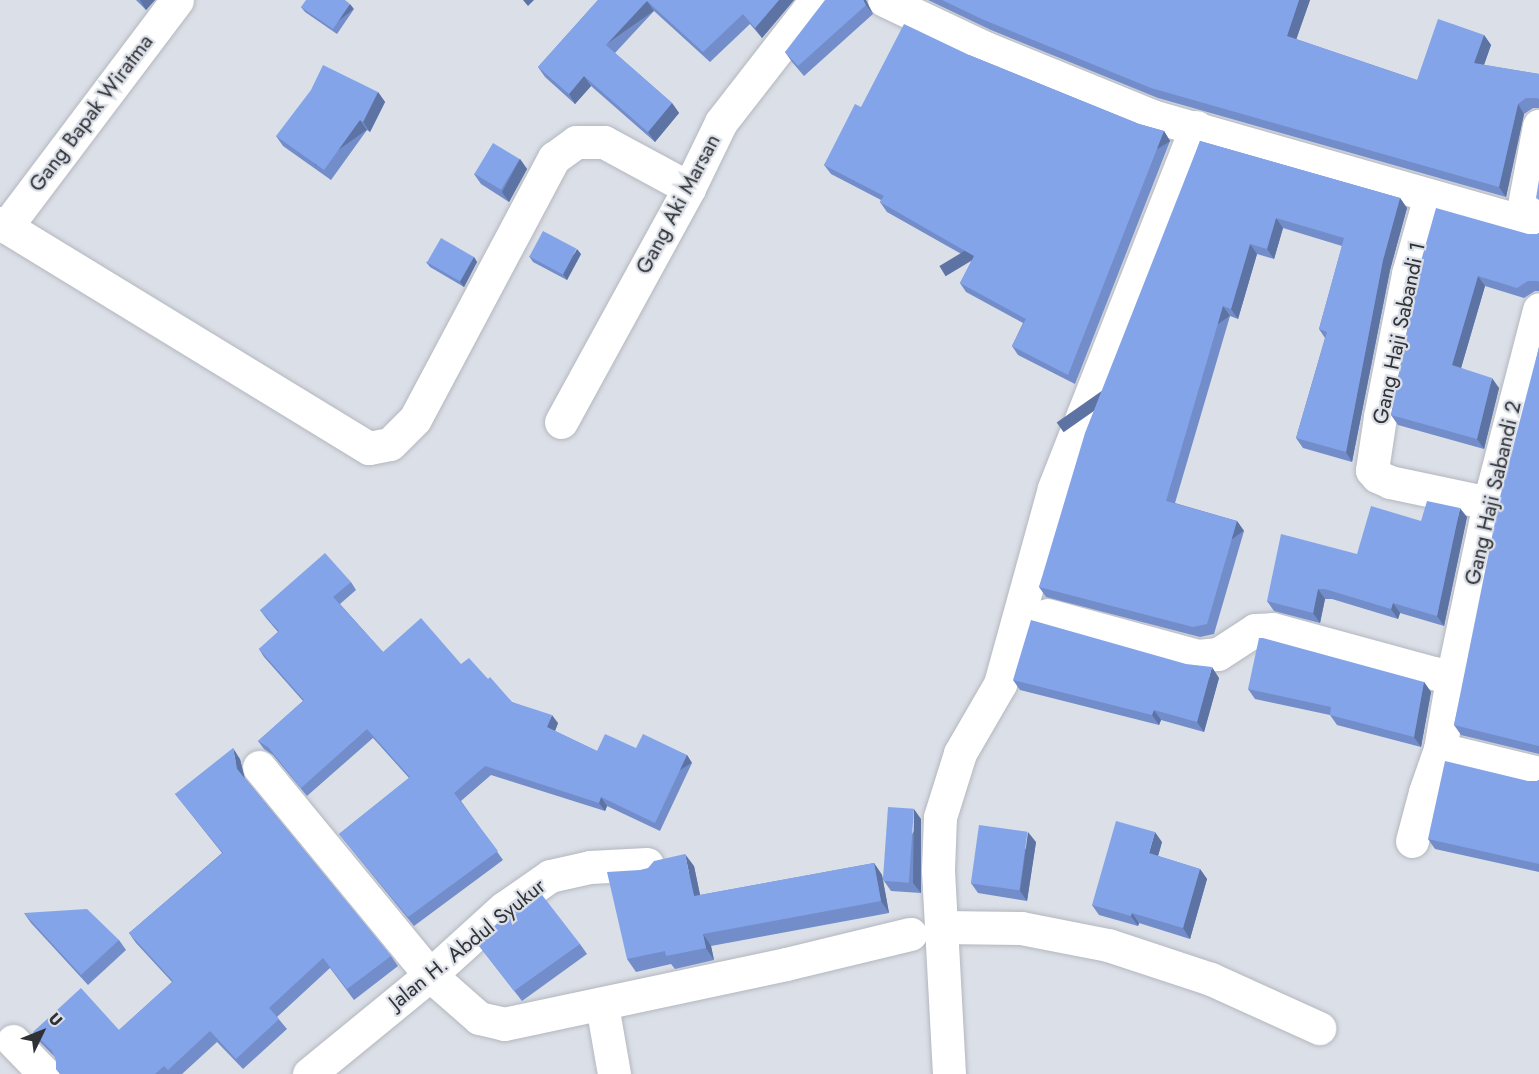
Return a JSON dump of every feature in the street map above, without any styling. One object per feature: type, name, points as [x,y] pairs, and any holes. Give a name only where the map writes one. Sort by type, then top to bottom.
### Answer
[{"type":"street","name":"Gang Bapak Wiratma","points":[[3,225],[177,0]]},
{"type":"street","name":"Gang Aki Marsan","points":[[561,422],[689,188],[721,122],[816,0]]},
{"type":"street","points":[[884,0],[1088,92],[1152,116],[1530,224],[1539,126]]},
{"type":"street","points":[[949,1074],[925,931],[938,869],[940,817],[960,753],[1000,684],[1054,488],[1196,127]]},
{"type":"street","points":[[3,225],[369,448],[390,444],[415,419],[554,158],[576,142],[604,142],[689,188]]},
{"type":"street","name":"Gang Haji Sabandi 1","points":[[1430,196],[1408,274],[1372,470],[1377,476],[1390,482],[1489,503]]},
{"type":"street","name":"Gang Haji Sabandi 2","points":[[1412,841],[1425,792],[1440,749],[1452,679],[1489,503],[1539,309]]},
{"type":"street","points":[[1047,615],[1198,656],[1218,654],[1255,630],[1272,629],[1452,679]]},
{"type":"street","points":[[1440,749],[1539,773]]},
{"type":"street","points":[[259,767],[430,975],[479,1018],[504,1024],[602,1005],[925,931],[1021,927],[1108,945],[1211,979],[1319,1028]]},
{"type":"street","name":"Jalan H. Abdul Syukur","points":[[311,1073],[430,975],[504,908],[550,876],[590,867],[647,864]]},
{"type":"street","points":[[602,1005],[614,1074]]},
{"type":"building","points":[[306,0],[345,0],[350,4],[333,29],[301,7]]},
{"type":"building","points":[[598,0],[779,0],[755,28],[743,14],[703,52],[647,1],[606,45],[672,103],[648,132],[584,76],[569,94],[538,67]]},
{"type":"building","points":[[825,0],[863,0],[866,5],[798,66],[785,52]]},
{"type":"building","points":[[942,0],[1299,0],[1287,36],[1417,80],[1438,19],[1484,35],[1474,63],[1539,74],[1539,99],[1526,98],[1518,104],[1499,187],[1151,88],[984,20]]},
{"type":"building","points":[[904,24],[969,55],[1139,124],[1164,131],[1068,375],[1012,346],[1026,319],[960,283],[974,256],[880,202],[884,196],[824,165],[855,104],[861,107]]},
{"type":"building","points":[[323,65],[378,92],[363,122],[360,120],[324,170],[276,136],[311,90]]},
{"type":"building","points":[[1200,141],[1400,198],[1383,260],[1346,452],[1296,438],[1327,332],[1319,329],[1344,238],[1276,218],[1267,249],[1250,244],[1231,309],[1223,306],[1166,501],[1237,521],[1207,624],[1193,627],[1039,587],[1085,433]]},
{"type":"building","points":[[493,143],[520,159],[501,190],[474,174]]},
{"type":"building","points":[[1539,180],[1539,200],[1536,198]]},
{"type":"building","points":[[1436,208],[1528,234],[1539,233],[1539,282],[1528,281],[1517,288],[1478,276],[1452,365],[1492,378],[1477,439],[1391,415],[1419,268]]},
{"type":"building","points":[[543,231],[577,249],[563,274],[529,257]]},
{"type":"building","points":[[441,238],[474,257],[460,281],[427,262]]},
{"type":"building","points":[[1539,347],[1539,746],[1454,725],[1500,497]]},
{"type":"building","points":[[1427,501],[1460,508],[1437,616],[1393,603],[1391,609],[1325,589],[1318,589],[1313,613],[1267,601],[1281,534],[1357,554],[1371,506],[1421,521]]},
{"type":"building","points":[[325,553],[351,582],[333,597],[383,652],[421,618],[461,664],[469,658],[512,702],[552,715],[547,727],[597,751],[605,734],[636,748],[643,734],[687,755],[655,823],[601,797],[599,803],[485,766],[454,793],[498,851],[408,917],[339,834],[410,777],[367,729],[301,788],[268,747],[258,741],[304,700],[259,649],[279,631],[260,610]]},
{"type":"building","points":[[1031,620],[1186,664],[1212,667],[1197,722],[1154,710],[1152,715],[1013,680]]},
{"type":"building","points":[[1259,638],[1424,682],[1414,737],[1330,715],[1331,707],[1248,689]]},
{"type":"building","points":[[233,748],[237,769],[391,956],[347,989],[323,958],[269,1008],[279,1019],[236,1059],[210,1031],[168,1070],[164,1066],[155,1074],[61,1074],[56,1069],[56,1060],[52,1051],[33,1032],[81,988],[119,1030],[173,981],[129,933],[223,853],[175,794]]},
{"type":"building","points":[[1445,761],[1528,781],[1539,780],[1539,864],[1428,839]]},
{"type":"building","points":[[888,807],[914,809],[909,883],[883,881]]},
{"type":"building","points":[[1116,821],[1155,832],[1149,853],[1200,869],[1183,928],[1132,913],[1131,916],[1092,905]]},
{"type":"building","points":[[979,825],[1028,832],[1019,890],[971,883]]},
{"type":"building","points":[[685,854],[694,896],[874,863],[881,901],[703,934],[706,948],[666,956],[665,951],[627,959],[607,872],[640,870],[648,868],[654,861]]},
{"type":"building","points":[[539,891],[580,944],[514,991],[476,942]]},
{"type":"building","points":[[87,909],[119,940],[81,975],[24,913]]}]
